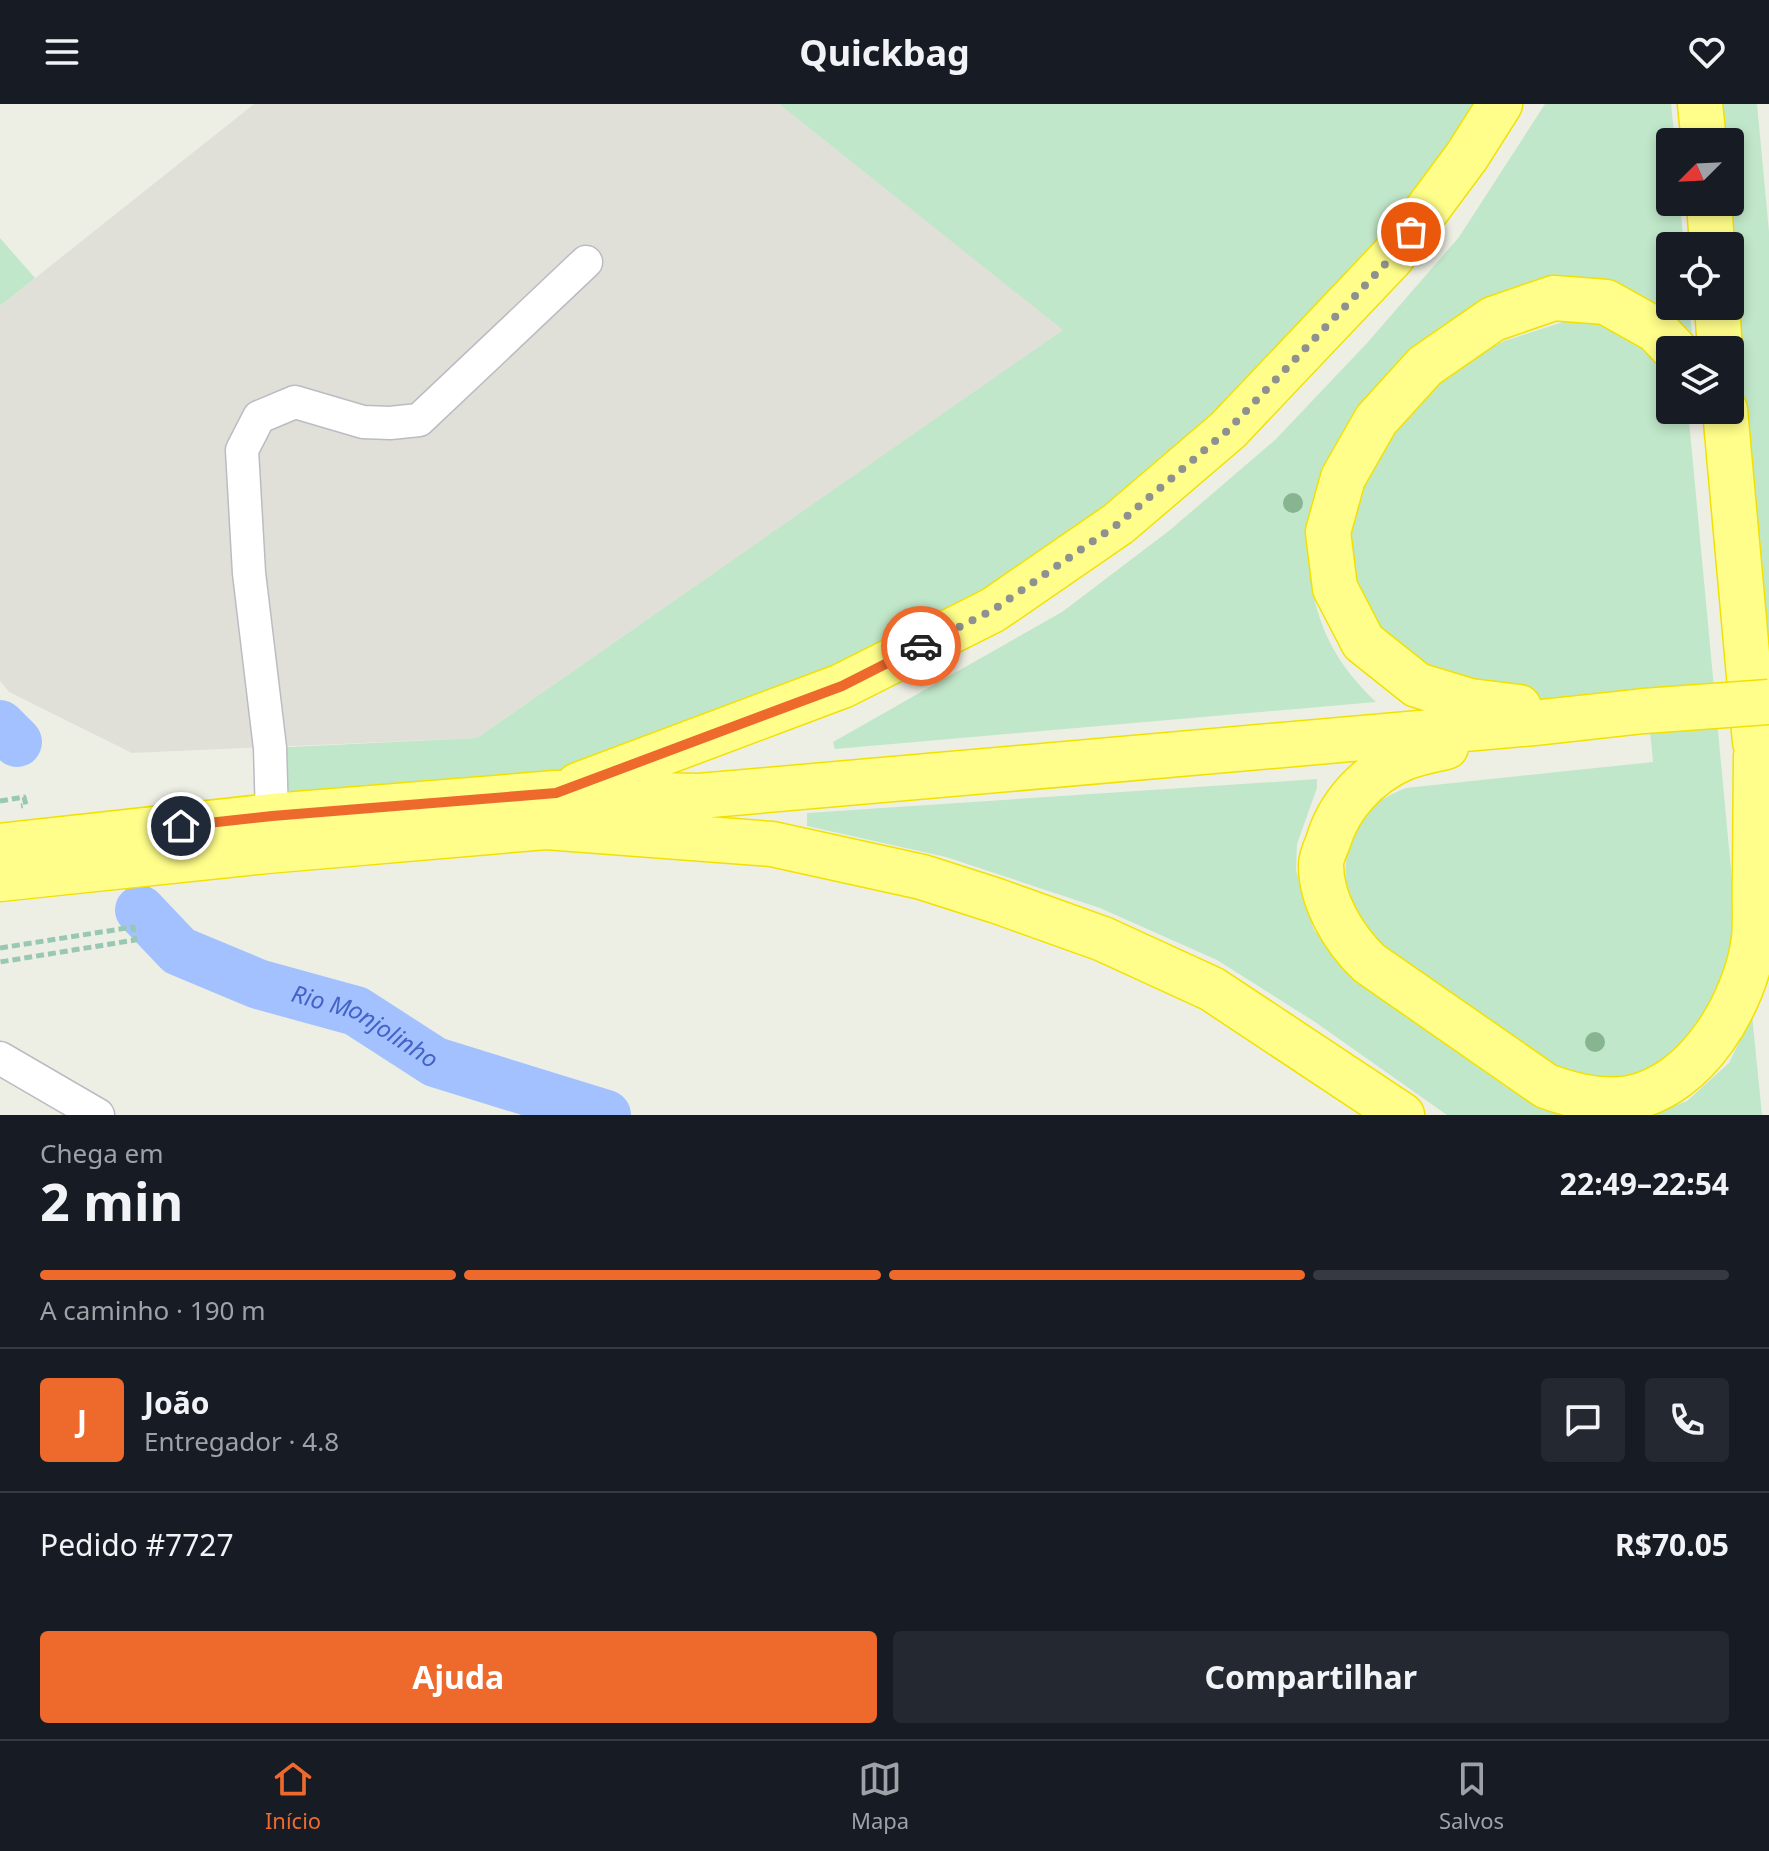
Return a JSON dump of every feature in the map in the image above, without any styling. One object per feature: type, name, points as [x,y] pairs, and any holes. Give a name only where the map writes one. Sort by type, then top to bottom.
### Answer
[{"type":"highway","points":[[551,810],[842,686],[993,610],[1118,524],[1228,430],[1392,257],[1467,156],[1500,104]]},
{"type":"highway","points":[[1700,104],[1703,128]]},
{"type":"highway","points":[[1596,716],[1470,701],[1417,685],[1363,642],[1335,588],[1328,532],[1343,478],[1376,420],[1425,366],[1493,319],[1554,298],[1606,302],[1662,336]]},
{"type":"highway","points":[[1712,424],[1732,505]]},
{"type":"highway","points":[[1726,424],[1769,907]]},
{"type":"highway","points":[[0,879],[267,851],[551,810],[1769,702]]},
{"type":"highway","points":[[1534,723],[1405,758],[1377,774],[1347,800],[1332,829],[1321,864],[1325,890],[1337,922],[1355,949],[1369,963],[1546,1086],[1574,1096],[1631,1098],[1655,1089],[1683,1073],[1721,1028],[1739,993],[1754,940],[1756,756]]},
{"type":"highway","points":[[6,826],[551,810],[772,844],[922,877],[1103,939],[1212,989],[1402,1115]]},
{"type":"lane","points":[[272,816],[270,748],[249,573],[242,450],[259,417],[295,402],[363,422],[419,420],[586,262]]},
{"type":"lane","points":[[0,1058],[98,1115]]},
{"type":"path","points":[[0,801],[24,797],[26,805],[6,826]]},
{"type":"path","points":[[0,948],[133,927],[135,940],[0,962]]},
{"type":"shaded area","points":[[254,104],[779,104],[1064,330],[477,738],[132,753],[9,692],[0,681],[0,306]]},
{"type":"green space","points":[[779,104],[1500,104],[1392,257],[993,610],[556,793],[272,816],[270,748],[477,738],[1063,330]]},
{"type":"green space","points":[[1545,104],[1671,104],[1674,128],[1656,128],[1656,216],[1681,216],[1683,232],[1656,232],[1656,306],[1651,303],[1459,327],[1309,546],[1313,592],[1325,632],[1345,668],[1376,702],[835,749],[833,742],[1062,612],[1170,530],[1275,440],[1368,342],[1459,237]]},
{"type":"green space","points":[[1711,104],[1757,104],[1769,232],[1769,707],[1742,424],[1744,336],[1733,336],[1732,320],[1744,320],[1744,232],[1730,232],[1730,216],[1744,216],[1744,128],[1714,128]]},
{"type":"green space","points":[[0,238],[35,278],[0,306]]},
{"type":"green space","points":[[1597,320],[1656,356],[1656,424],[1689,424],[1736,923],[1728,963],[1702,1026],[1664,1061],[1638,1072],[1602,1080],[1567,1075],[1375,942],[1356,917],[1346,879],[1351,838],[1364,815],[1373,806],[1406,788],[1653,762],[1647,700],[1466,704],[1364,620],[1348,540],[1360,487],[1397,425],[1428,391],[1464,363],[1504,341],[1563,322]]},
{"type":"green space","points":[[1677,320],[1691,320],[1692,333]]},
{"type":"green space","points":[[1317,779],[1317,788],[1297,844],[1296,870],[1314,930],[1375,994],[1506,1087],[1562,1115],[1447,1115],[1315,1022],[1217,960],[1100,908],[946,857],[807,826],[807,813]]},
{"type":"green space","points":[[1752,1015],[1762,1115],[1650,1115],[1687,1101],[1729,1063]]},
{"type":"waterway","name":"Rio Monjolinho","points":[[0,725],[17,742]]},
{"type":"waterway","points":[[0,746],[17,742]]},
{"type":"waterway","name":"Rio Monjolinho","points":[[140,910],[179,951],[258,984],[356,1011],[435,1062],[606,1115]]},
{"type":"way so far","points":[[921,646],[993,610],[1118,524],[1228,430],[1392,257],[1411,232]]},
{"type":"route","points":[[181,826],[556,793],[842,686],[921,646]]}]
